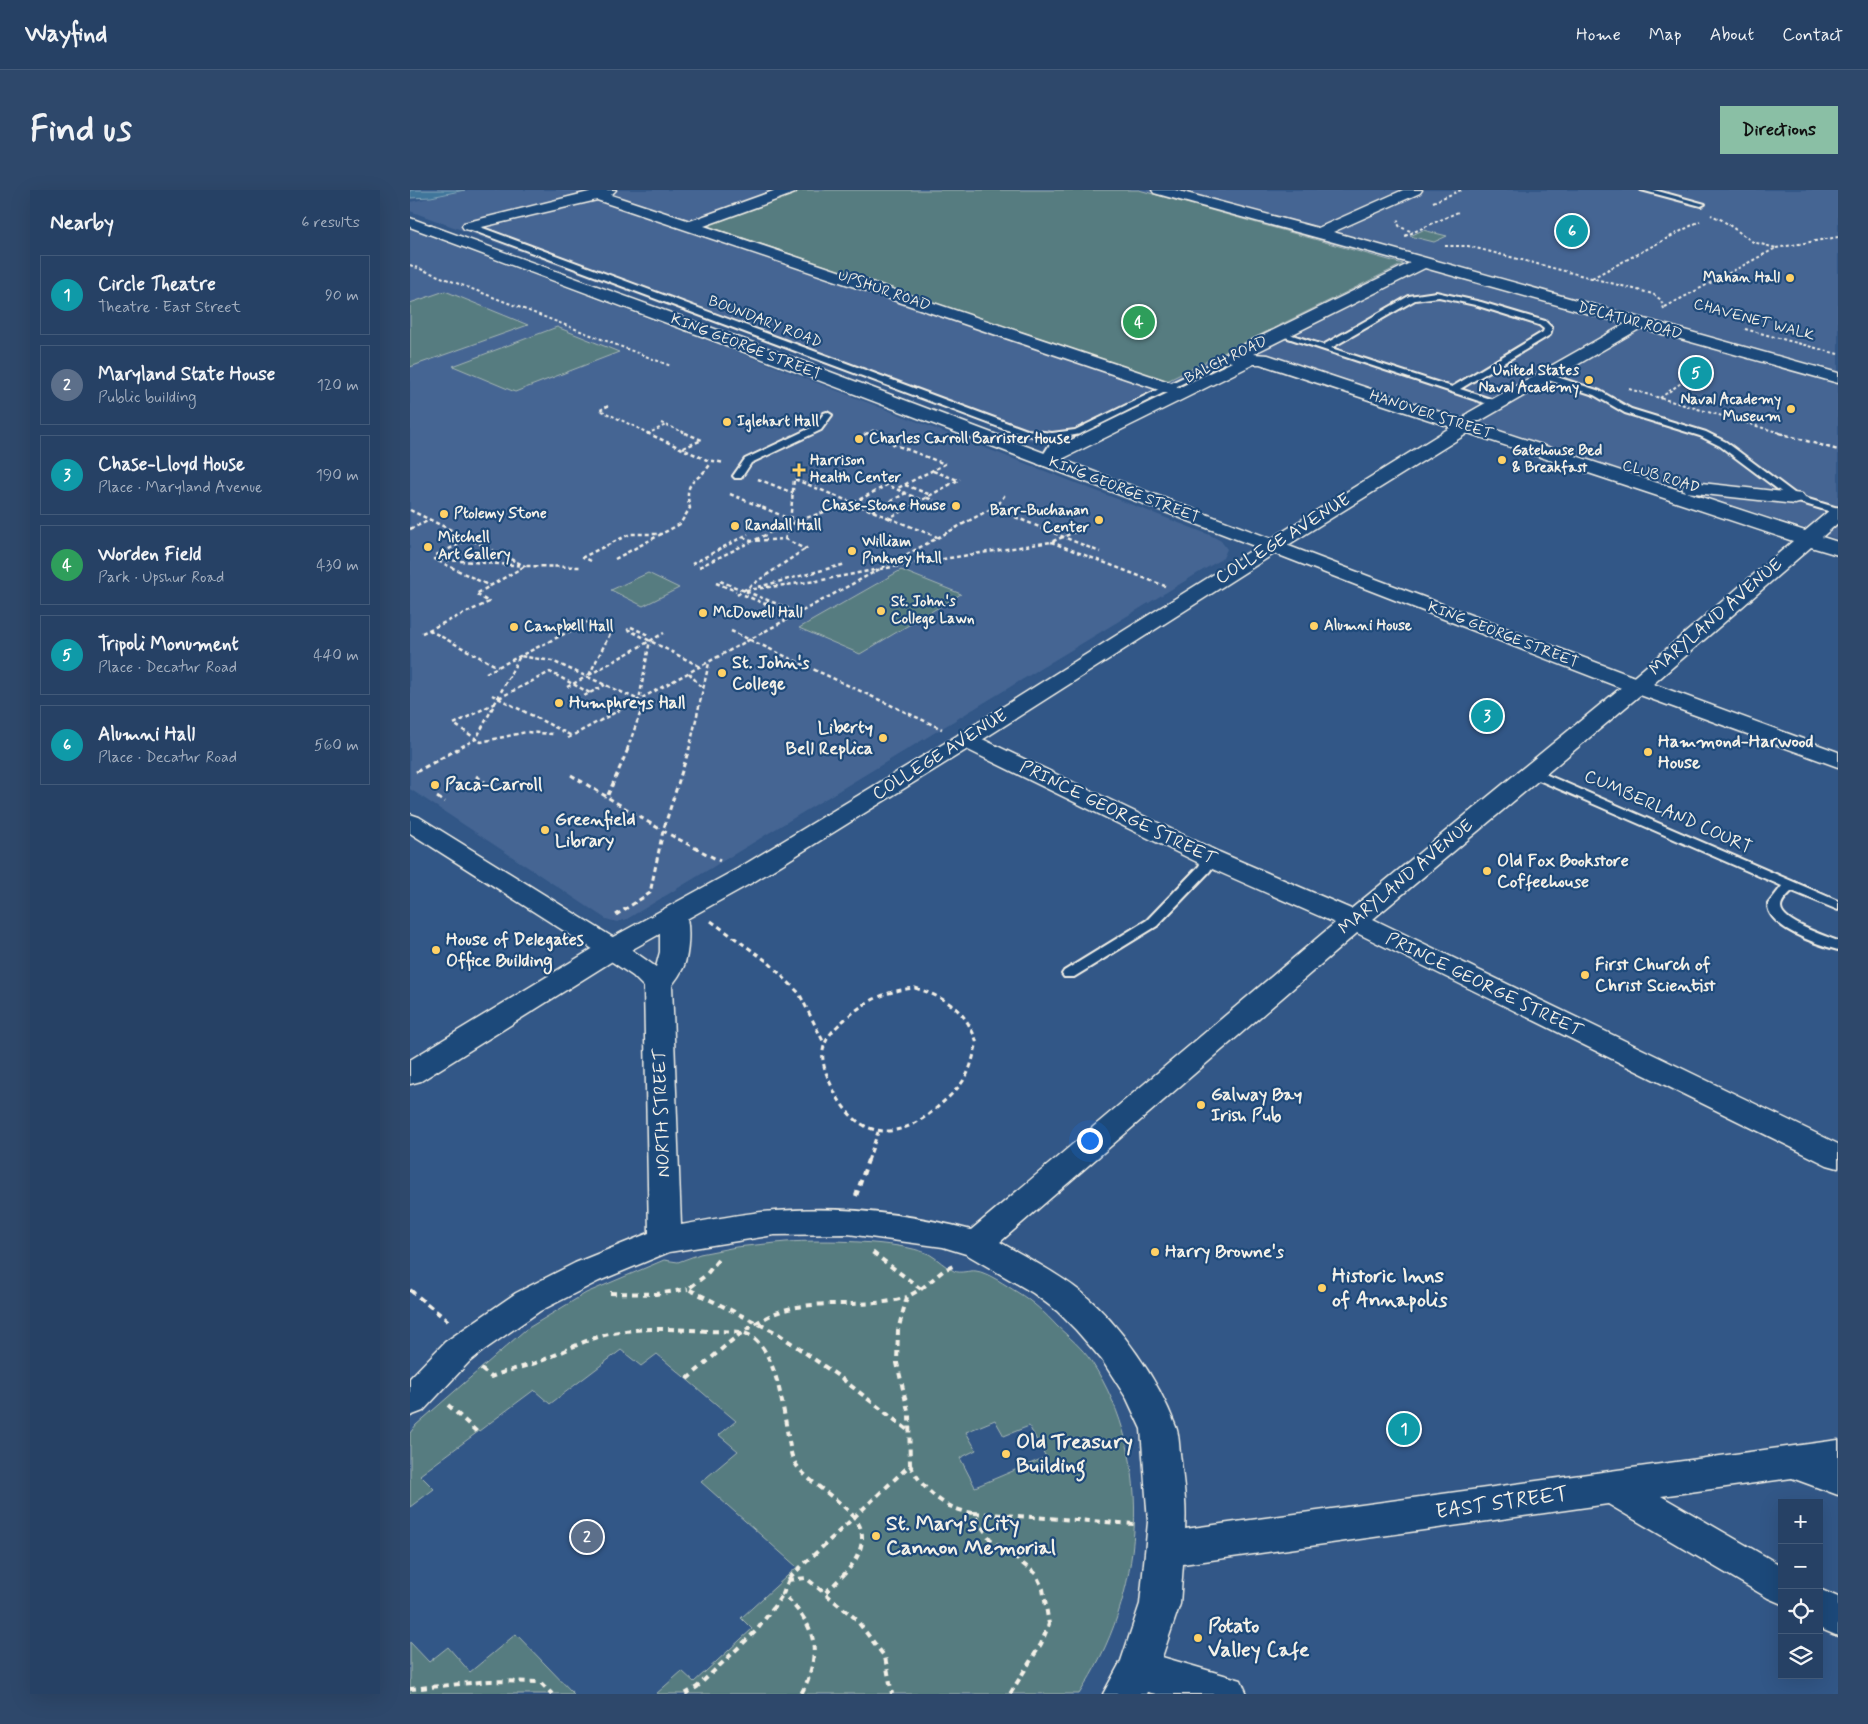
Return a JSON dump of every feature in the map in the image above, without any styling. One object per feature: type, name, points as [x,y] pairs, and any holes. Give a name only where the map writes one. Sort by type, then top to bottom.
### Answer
[{"type":"street","points":[[690,226],[790,190]]},
{"type":"street","name":"DECATUR ROAD","points":[[1159,190],[1838,378]]},
{"type":"street","points":[[1319,233],[1416,190]]},
{"type":"street","points":[[470,226],[603,192]]},
{"type":"street","name":"UPSHUR ROAD","points":[[603,192],[690,226],[1169,388]]},
{"type":"street","name":"KING GEORGE STREET","points":[[410,222],[1273,546],[1637,686],[1838,760]]},
{"type":"street","name":"BALCH ROAD","points":[[1232,357],[1252,353],[1280,334],[1422,263]]},
{"type":"street","name":"COLLEGE AVENUE","points":[[410,1074],[612,949],[746,875],[966,740],[1497,404],[1638,323]]},
{"type":"street","points":[[1045,460],[1252,353]]},
{"type":"street","name":"HANOVER STREET","points":[[1252,353],[1262,359],[1470,422],[1838,549]]},
{"type":"street","name":"CLUB ROAD","points":[[1470,422],[1697,490],[1795,498]]},
{"type":"street","name":"MARYLAND AVENUE","points":[[963,1255],[1530,772],[1637,686],[1838,512]]},
{"type":"street","name":"PRINCE GEORGE STREET","points":[[966,740],[1210,858],[1354,921],[1838,1158]]},
{"type":"street","points":[[410,822],[612,949],[643,970],[658,985],[670,967],[682,911]]},
{"type":"street","name":"NORTH STREET","points":[[658,985],[665,1240]]},
{"type":"street","points":[[410,1400],[457,1352],[528,1302],[587,1272],[665,1240],[774,1223],[848,1222],[944,1235],[963,1255],[1028,1273],[1069,1302],[1114,1350],[1140,1390],[1159,1429],[1166,1492],[1167,1522],[1160,1604],[1131,1682],[1227,1694]]},
{"type":"street","name":"EAST STREET","points":[[1166,1549],[1838,1456]]},
{"type":"street","points":[[1793,1462],[1838,1479]]},
{"type":"street","points":[[1614,1488],[1778,1584]]},
{"type":"street","points":[[1823,1610],[1838,1618]]},
{"type":"lane","points":[[1645,190],[1699,204]]},
{"type":"lane","name":"BOUNDARY ROAD","points":[[470,226],[1007,427],[1026,433],[1052,436]]},
{"type":"lane","points":[[1324,348],[1412,298],[1425,295],[1439,295],[1473,304],[1542,324],[1548,328],[1547,333],[1453,390]]},
{"type":"lane","points":[[1280,334],[1497,404]]},
{"type":"lane","name":"BALCH ROAD","points":[[1052,436],[1077,432],[1232,357]]},
{"type":"lane","points":[[1545,376],[1597,393],[1628,412],[1703,434],[1723,444],[1795,498],[1838,512]]},
{"type":"lane","points":[[738,476],[748,461],[818,428],[827,415]]},
{"type":"lane","points":[[1045,460],[1057,441],[1052,436]]},
{"type":"lane","name":"CUMBERLAND COURT","points":[[1530,772],[1838,906]]},
{"type":"lane","points":[[1069,974],[1152,923],[1205,868],[1210,858]]},
{"type":"lane","points":[[1790,886],[1775,904],[1774,908],[1777,916],[1789,926],[1838,946]]},
{"type":"path","points":[[1699,204],[1688,209],[1722,220],[1753,242],[1776,248]]},
{"type":"path","points":[[1404,236],[1458,212]]},
{"type":"path","points":[[1592,278],[1710,215]]},
{"type":"path","points":[[1662,315],[1665,307],[1776,248],[1838,237]]},
{"type":"path","name":"CHAVENET WALK","points":[[1468,246],[1653,294],[1661,300],[1665,307],[1674,310]]},
{"type":"path","points":[[410,265],[671,366]]},
{"type":"path","name":"CHAVENET WALK","points":[[1738,327],[1838,354]]},
{"type":"path","points":[[1637,414],[1688,378],[1701,379],[1708,375],[1706,371],[1698,369],[1683,370],[1681,373],[1688,378]]},
{"type":"path","points":[[1623,387],[1838,450]]},
{"type":"path","points":[[608,406],[600,410],[711,463],[692,482],[687,496],[690,508],[680,524],[615,559]]},
{"type":"path","points":[[662,423],[702,440],[683,449]]},
{"type":"path","points":[[647,434],[667,425]]},
{"type":"path","points":[[864,434],[874,430],[901,440],[892,444],[945,464],[896,489]]},
{"type":"path","points":[[889,518],[959,480],[933,471]]},
{"type":"path","points":[[755,478],[793,492]]},
{"type":"path","points":[[785,539],[790,521],[794,479],[937,537]]},
{"type":"path","points":[[905,485],[934,500]]},
{"type":"path","points":[[699,567],[790,521],[852,503],[887,486],[922,500]]},
{"type":"path","points":[[872,511],[906,493]]},
{"type":"path","points":[[568,738],[998,505],[1006,493]]},
{"type":"path","points":[[730,494],[805,526]]},
{"type":"path","points":[[998,505],[1015,517],[1100,552]]},
{"type":"path","points":[[410,510],[525,566]]},
{"type":"path","points":[[410,529],[430,520]]},
{"type":"path","points":[[746,590],[817,581],[1051,542],[1075,532]]},
{"type":"path","points":[[591,561],[583,557],[630,534],[662,534]]},
{"type":"path","points":[[692,564],[748,534]]},
{"type":"path","points":[[743,537],[751,541],[785,539],[806,548],[746,590]]},
{"type":"path","points":[[436,555],[470,539]]},
{"type":"path","points":[[1051,542],[1166,587]]},
{"type":"path","points":[[490,586],[434,559],[525,566],[582,566]]},
{"type":"path","points":[[716,583],[736,593],[846,564]]},
{"type":"path","points":[[422,633],[489,602],[476,594],[525,566]]},
{"type":"path","points":[[720,580],[801,613]]},
{"type":"path","points":[[744,595],[765,604],[769,602],[750,594],[752,593]]},
{"type":"path","points":[[486,673],[590,621]]},
{"type":"path","points":[[631,627],[655,643],[701,667]]},
{"type":"path","points":[[626,629],[650,638]]},
{"type":"path","points":[[429,630],[498,667]]},
{"type":"path","points":[[731,631],[966,740]]},
{"type":"path","points":[[588,676],[611,632]]},
{"type":"path","points":[[567,687],[650,638],[664,633]]},
{"type":"path","points":[[607,797],[632,740],[641,712],[639,700],[650,638]]},
{"type":"path","points":[[655,643],[660,641]]},
{"type":"path","points":[[520,656],[552,661],[639,700]]},
{"type":"path","points":[[416,772],[476,739],[520,656]]},
{"type":"path","points":[[616,915],[650,893],[663,831],[690,747],[710,662]]},
{"type":"path","points":[[498,698],[550,672],[590,693]]},
{"type":"path","points":[[689,674],[703,690]]},
{"type":"path","points":[[584,696],[606,685]]},
{"type":"path","points":[[492,695],[572,736]]},
{"type":"path","points":[[496,702],[454,724],[481,742],[505,735],[535,731],[553,734]]},
{"type":"path","points":[[572,775],[663,831],[746,875]]},
{"type":"path","points":[[476,776],[485,782]]},
{"type":"path","points":[[437,797],[445,802]]},
{"type":"path","points":[[682,911],[768,962],[798,994],[823,1040],[821,1052],[823,1066],[839,1106],[856,1123],[878,1132],[895,1132],[923,1120],[965,1081],[972,1065],[977,1042],[968,1021],[959,1010],[937,995],[914,988],[880,995],[865,1003],[823,1040]]},
{"type":"path","points":[[848,1222],[878,1132]]},
{"type":"path","points":[[868,1247],[886,1264],[921,1289]]},
{"type":"path","points":[[687,1379],[758,1324],[782,1310],[800,1307],[892,1303],[921,1289],[963,1255]]},
{"type":"path","points":[[606,1289],[611,1294],[656,1294],[688,1289],[706,1275],[718,1258]]},
{"type":"path","points":[[688,1289],[777,1333],[801,1348],[909,1432]]},
{"type":"path","points":[[907,1296],[898,1330],[898,1363],[909,1415],[910,1465],[914,1474],[940,1502],[955,1510],[973,1513],[1136,1524]]},
{"type":"path","points":[[477,1366],[491,1377],[504,1371],[539,1362],[590,1339],[610,1333],[636,1330],[746,1333],[758,1342],[770,1361],[780,1395],[793,1460],[801,1472],[862,1526],[863,1539],[860,1552],[852,1565],[825,1593]]},
{"type":"path","points":[[445,1402],[477,1432]]},
{"type":"path","points":[[685,1694],[697,1687],[757,1630],[783,1594],[788,1578],[855,1518],[910,1465]]},
{"type":"path","points":[[973,1513],[990,1538],[1034,1573],[1043,1589],[1049,1624],[1041,1644],[1010,1694]]},
{"type":"path","points":[[788,1578],[806,1578],[855,1618],[885,1657],[892,1694]]},
{"type":"path","points":[[783,1594],[805,1619],[813,1636],[815,1647],[812,1669],[801,1694]]},
{"type":"path","points":[[410,1689],[490,1681],[540,1682],[552,1694]]},
{"type":"shaded area","points":[[410,190],[465,190],[431,197],[410,198]]},
{"type":"shaded area","name":"United States Naval Academy","points":[[468,190],[1838,190],[1838,539],[1253,352],[1075,440],[1036,442],[410,211],[410,202]]},
{"type":"shaded area","name":"St. John's College","points":[[410,229],[722,346],[1210,535],[1221,541],[1227,549],[1223,558],[627,919],[617,922],[606,919],[410,789]]},
{"type":"green space","points":[[800,190],[1139,190],[1403,264],[1167,381],[702,224]]},
{"type":"green space","points":[[1423,230],[1447,236],[1434,242],[1410,236]]},
{"type":"green space","points":[[445,291],[528,325],[410,367],[410,303]]},
{"type":"green space","points":[[557,327],[619,352],[515,392],[453,366]]},
{"type":"green space","name":"St. John's College Lawn","points":[[901,570],[961,594],[860,654],[799,628]]},
{"type":"green space","points":[[648,573],[679,588],[643,606],[611,590]]},
{"type":"green space","points":[[839,1241],[915,1249],[929,1254],[954,1271],[981,1272],[1003,1283],[1038,1307],[1091,1361],[1112,1400],[1126,1442],[1133,1485],[1134,1529],[1129,1572],[1118,1615],[1101,1656],[1079,1694],[656,1694],[682,1671],[694,1682],[752,1629],[741,1618],[797,1567],[701,1482],[738,1451],[719,1435],[736,1421],[657,1354],[641,1366],[621,1350],[550,1404],[534,1390],[420,1475],[434,1489],[410,1507],[410,1433],[416,1425],[525,1330],[586,1293],[664,1260],[678,1262],[700,1254],[736,1247],[786,1242]],"holes":[[[995,1420],[1004,1436],[1029,1426],[1046,1457],[975,1487],[960,1458],[976,1450],[966,1432]]]},
{"type":"green space","points":[[516,1634],[574,1694],[410,1694],[410,1642],[429,1662],[448,1647],[470,1672]]},
{"type":"place","name":"Alumni Hall","points":[[1572,231]]},
{"type":"place","name":"Mahan Hall","points":[[1790,278]]},
{"type":"place","name":"Worden Field","points":[[1139,322]]},
{"type":"place","name":"Tripoli Monument","points":[[1696,373]]},
{"type":"place","name":"United States Naval Academy","points":[[1589,380]]},
{"type":"place","name":"Naval Academy Museum","points":[[1791,409]]},
{"type":"place","name":"Iglehart Hall","points":[[727,422]]},
{"type":"place","name":"Charles Carroll Barrister House","points":[[859,439]]},
{"type":"place","name":"Gatehouse Bed & Breakfast","points":[[1502,460]]},
{"type":"place","name":"Harrison Health Center","points":[[799,470]]},
{"type":"place","name":"Chase-Stone House","points":[[956,506]]},
{"type":"place","name":"Ptolemy Stone","points":[[444,514]]},
{"type":"place","name":"Barr-Buchanan Center","points":[[1099,520]]},
{"type":"place","name":"Randall Hall","points":[[735,526]]},
{"type":"place","name":"Mitchell Art Gallery","points":[[428,547]]},
{"type":"place","name":"William Pinkney Hall","points":[[852,551]]},
{"type":"place","name":"St. John's College Lawn","points":[[881,611]]},
{"type":"place","name":"McDowell Hall","points":[[703,613]]},
{"type":"place","name":"Alumni House","points":[[1314,626]]},
{"type":"place","name":"Campbell Hall","points":[[514,627]]},
{"type":"place","name":"St. John's College","points":[[722,673]]},
{"type":"place","name":"Humphreys Hall","points":[[559,703]]},
{"type":"place","name":"Chase-Lloyd House","points":[[1487,716]]},
{"type":"place","name":"Liberty Bell Replica","points":[[883,738]]},
{"type":"place","name":"Hammond-Harwood House","points":[[1648,752]]},
{"type":"place","name":"Paca-Carroll","points":[[435,785]]},
{"type":"place","name":"Greenfield Library","points":[[545,830]]},
{"type":"place","name":"Old Fox Bookstore Coffeehouse","points":[[1487,871]]},
{"type":"place","name":"House of Delegates Office Building","points":[[436,950]]},
{"type":"place","name":"First Church of Christ Scientist","points":[[1585,975]]},
{"type":"place","name":"Galway Bay Irish Pub","points":[[1201,1105]]},
{"type":"place","name":"Harry Browne's","points":[[1155,1252]]},
{"type":"place","name":"Historic Inns of Annapolis","points":[[1322,1288]]},
{"type":"place","name":"Circle Theatre","points":[[1404,1429]]},
{"type":"place","name":"Old Treasury Building","points":[[1006,1454]]},
{"type":"place","name":"St. Mary's City Cannon Memorial","points":[[876,1536]]},
{"type":"place","name":"Maryland State House","points":[[587,1537]]},
{"type":"place","name":"Potato Valley Cafe","points":[[1198,1638]]}]
